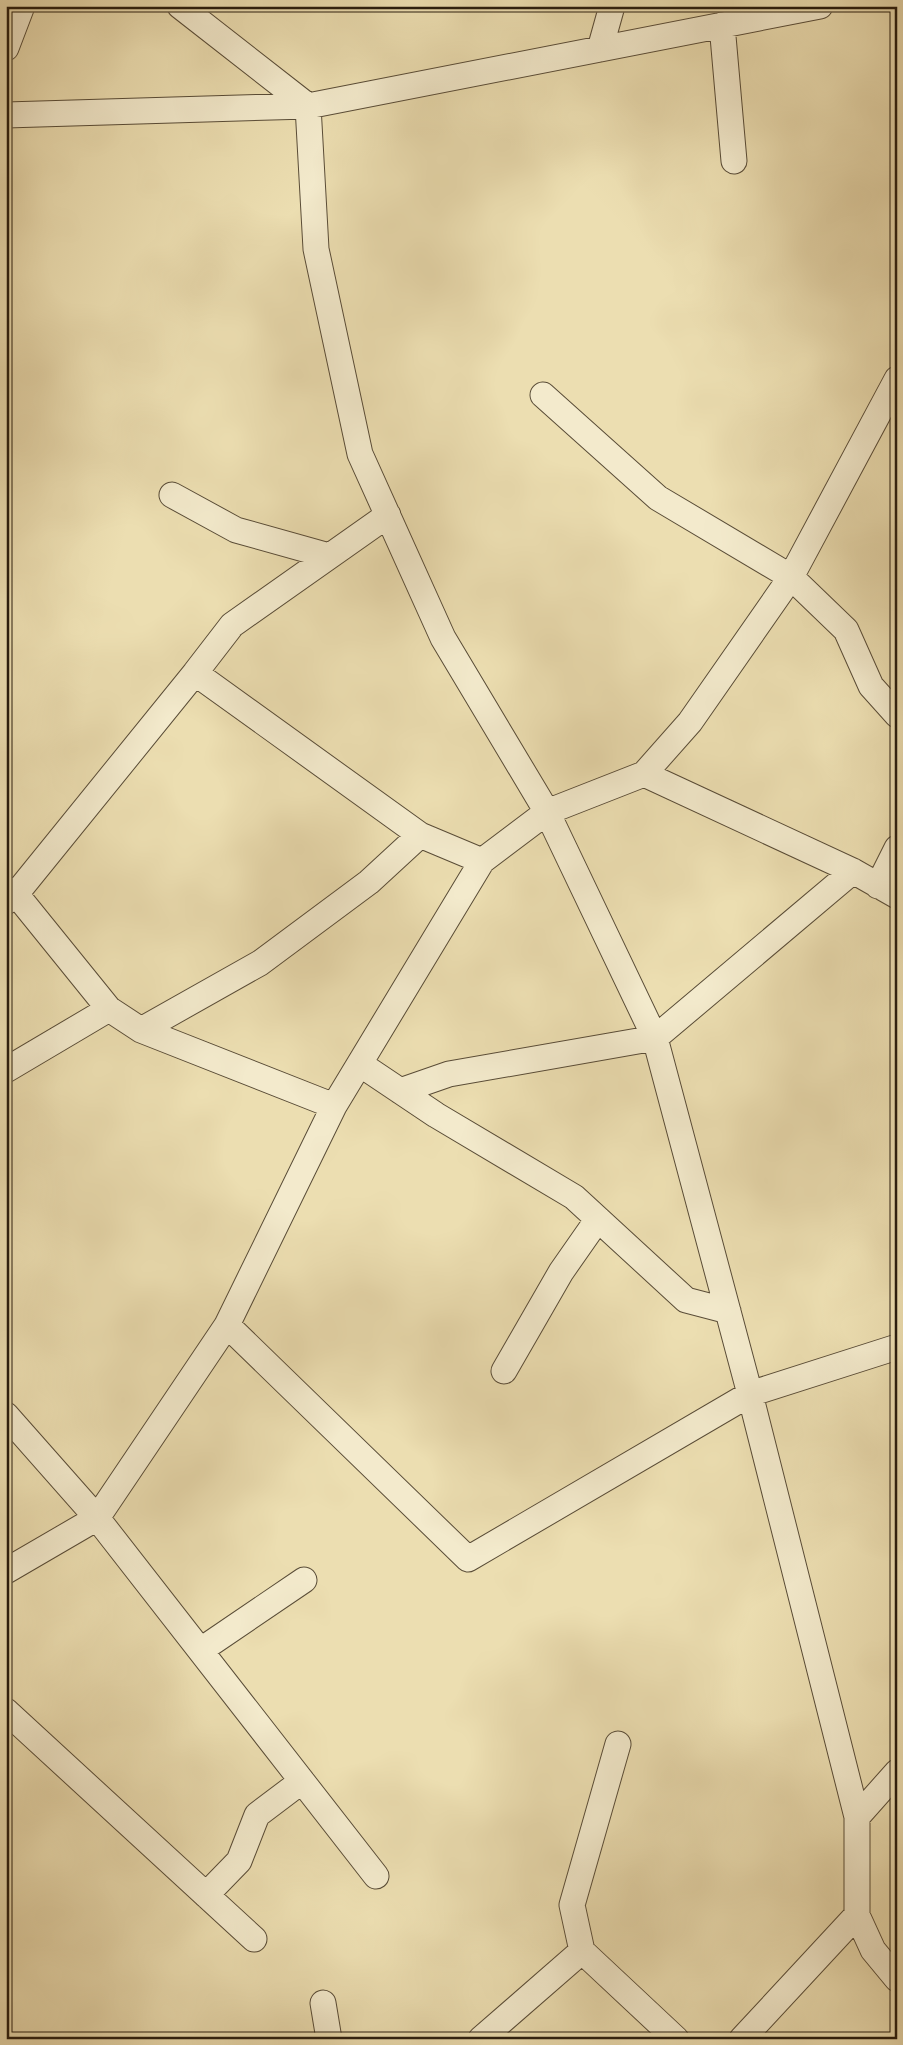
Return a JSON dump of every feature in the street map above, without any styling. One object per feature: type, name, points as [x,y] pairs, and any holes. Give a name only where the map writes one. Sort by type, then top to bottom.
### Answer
[{"type":"street","points":[[6,48],[22,6]]},
{"type":"street","points":[[180,6],[308,106],[316,249],[360,454],[443,638],[547,812],[655,1038],[750,1394],[857,1817],[857,1915],[872,1950],[897,1978]]},
{"type":"street","points":[[600,50],[612,6]]},
{"type":"street","points":[[6,116],[308,106],[820,6]]},
{"type":"street","points":[[722,25],[734,161]]},
{"type":"street","points":[[6,1571],[97,1518],[227,1324],[334,1106],[482,862],[547,812],[644,774],[690,722],[791,577],[897,379]]},
{"type":"street","points":[[544,395],[658,498],[791,577],[846,630],[871,686],[897,715]]},
{"type":"street","points":[[172,495],[236,530],[329,556]]},
{"type":"street","points":[[334,1106],[141,1030],[109,1009],[9,895],[195,674],[232,625],[388,515]]},
{"type":"street","points":[[195,674],[420,834],[482,862]]},
{"type":"street","points":[[644,774],[853,871],[888,891],[897,848]]},
{"type":"street","points":[[141,1030],[260,963],[369,882],[420,834]]},
{"type":"street","points":[[400,1091],[449,1074],[655,1038],[853,871]]},
{"type":"street","points":[[6,1070],[109,1009]]},
{"type":"street","points":[[360,1064],[400,1091],[574,1197],[686,1300],[728,1311]]},
{"type":"street","points":[[504,1372],[561,1272],[598,1219]]},
{"type":"street","points":[[227,1324],[468,1559],[750,1394],[897,1347]]},
{"type":"street","points":[[6,1415],[97,1518],[376,1876]]},
{"type":"street","points":[[200,1650],[304,1580]]},
{"type":"street","points":[[6,1711],[254,1939]]},
{"type":"street","points":[[618,1744],[572,1904],[582,1951],[676,2039]]},
{"type":"street","points":[[857,1817],[897,1772]]},
{"type":"street","points":[[206,1895],[239,1861],[257,1815],[302,1781]]},
{"type":"street","points":[[742,2039],[857,1915]]},
{"type":"street","points":[[481,2039],[582,1951]]},
{"type":"street","points":[[323,2003],[329,2039]]}]
